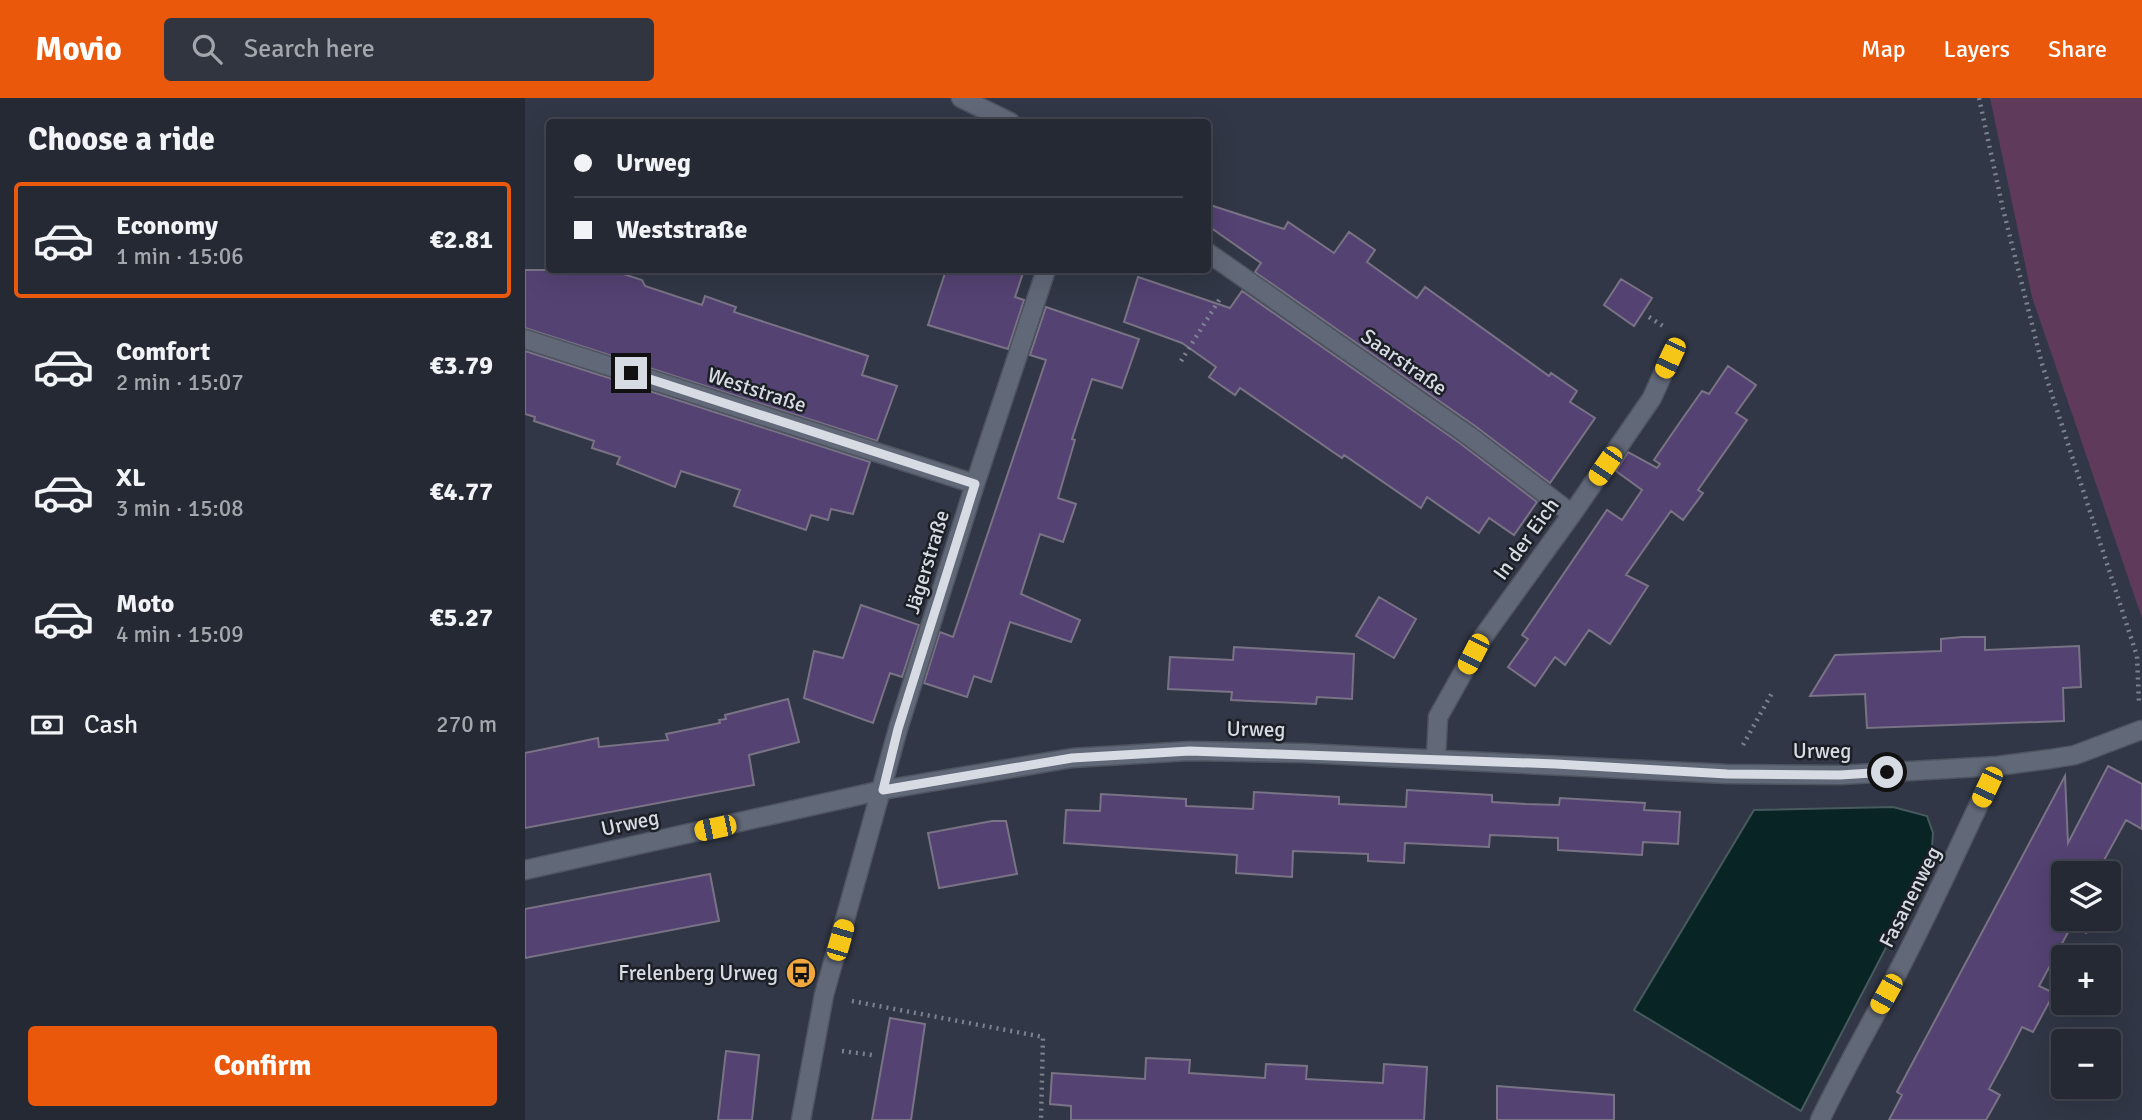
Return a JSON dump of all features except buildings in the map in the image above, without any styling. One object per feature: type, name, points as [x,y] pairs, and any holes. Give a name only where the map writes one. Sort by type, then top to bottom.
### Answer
[{"type":"street","points":[[961,98],[1004,119]]},
{"type":"street","name":"Saarstraße","points":[[1211,255],[1468,435],[1572,514]]},
{"type":"street","name":"Jägerstraße","points":[[801,1120],[824,995],[898,729],[1045,273]]},
{"type":"street","name":"Weststraße","points":[[525,339],[975,484]]},
{"type":"street","name":"In der Eich","points":[[1436,758],[1438,718],[1483,637],[1651,398],[1672,353]]},
{"type":"street","name":"Urweg","points":[[525,870],[883,790],[1072,758],[1190,751],[1436,758],[1727,774],[1840,775],[1997,766],[2075,755],[2141,730]]},
{"type":"street","name":"Fasanenweg","points":[[1820,1120],[1908,953],[1997,766]]},
{"type":"path","points":[[1979,98],[2003,209],[2042,364],[2137,656],[2141,730]]},
{"type":"path","points":[[1181,362],[1236,271]]},
{"type":"path","points":[[1727,774],[1772,693]]},
{"type":"path","points":[[824,995],[1043,1037],[1041,1120]]},
{"type":"shaded area","points":[[1990,98],[2142,98],[2142,618],[2032,297]]},
{"type":"shaded area","points":[[1893,807],[1927,816],[1933,833],[1931,861],[1801,1111],[1634,1010],[1754,810]]},
{"type":"place","name":"Frelenberg Urweg","points":[[801,973]]},
{"type":"route","points":[[631,373],[975,484],[898,729],[883,790],[1072,758],[1190,751],[1436,758],[1727,774],[1840,775],[1887,772]]}]
